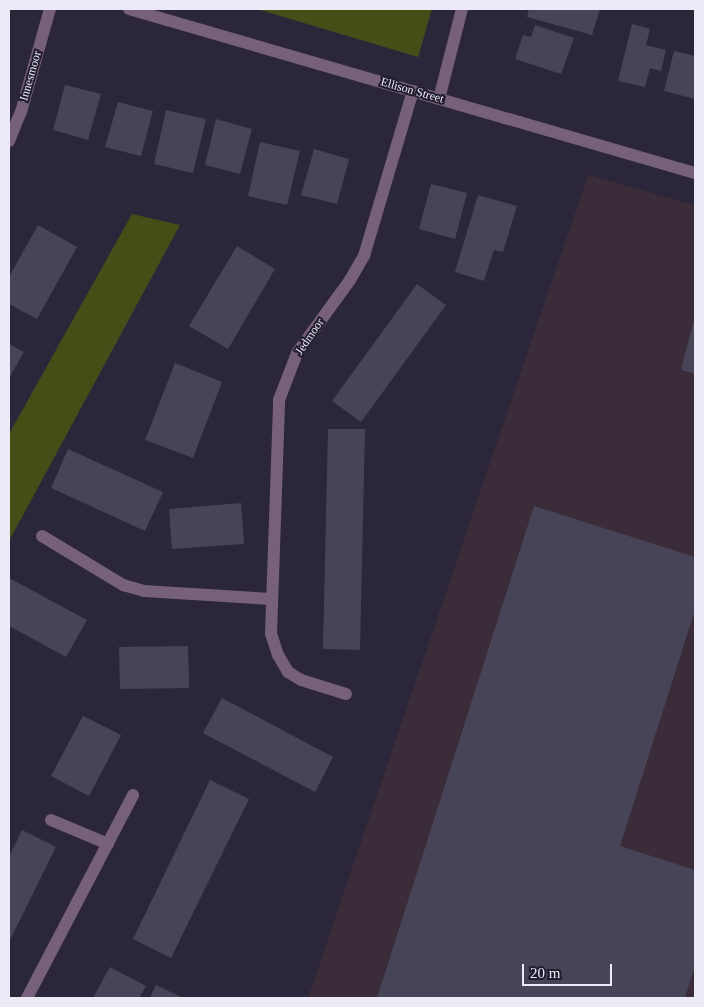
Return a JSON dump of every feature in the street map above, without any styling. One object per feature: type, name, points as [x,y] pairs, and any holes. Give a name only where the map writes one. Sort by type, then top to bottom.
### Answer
[{"type":"street","name":"Innesmoor","points":[[9,142],[21,112],[50,9]]},
{"type":"street","name":"Ellison Street","points":[[129,9],[695,173]]},
{"type":"street","points":[[439,99],[462,9]]},
{"type":"street","name":"Jedmoor","points":[[346,694],[301,680],[288,672],[278,655],[271,634],[280,400],[297,353],[350,280],[364,256],[413,91]]},
{"type":"street","points":[[42,536],[123,586],[144,590],[272,599]]},
{"type":"street","points":[[27,998],[133,795]]},
{"type":"street","points":[[51,820],[108,844]]},
{"type":"shaded area","points":[[588,175],[695,205],[695,998],[308,998]]},
{"type":"green space","points":[[257,9],[432,9],[418,57]]},
{"type":"green space","points":[[132,214],[180,225],[9,541],[9,434]]},
{"type":"building","points":[[529,9],[600,9],[592,35],[527,17]]},
{"type":"building","points":[[632,24],[650,29],[646,45],[666,50],[661,71],[650,68],[645,87],[618,81]]},
{"type":"building","points":[[535,25],[574,38],[561,74],[515,59],[523,35],[531,37]]},
{"type":"building","points":[[674,51],[695,56],[695,99],[664,91]]},
{"type":"building","points":[[65,85],[101,94],[88,140],[53,130]]},
{"type":"building","points":[[118,102],[153,111],[141,156],[105,147]]},
{"type":"building","points":[[166,110],[206,119],[193,173],[154,164]]},
{"type":"building","points":[[216,119],[252,129],[240,174],[205,165]]},
{"type":"building","points":[[260,142],[300,151],[287,205],[248,196]]},
{"type":"building","points":[[314,149],[349,159],[337,204],[301,195]]},
{"type":"building","points":[[431,184],[467,193],[455,239],[419,229]]},
{"type":"building","points":[[478,195],[517,206],[503,252],[494,250],[484,281],[455,272]]},
{"type":"building","points":[[38,225],[77,247],[37,319],[9,304],[9,277]]},
{"type":"building","points":[[237,246],[275,269],[228,349],[189,326]]},
{"type":"building","points":[[417,284],[446,305],[361,422],[332,401]]},
{"type":"building","points":[[695,316],[695,374],[681,370]]},
{"type":"building","points":[[9,344],[24,352],[9,378]]},
{"type":"building","points":[[175,363],[222,382],[193,458],[145,440]]},
{"type":"building","points":[[328,429],[365,429],[360,650],[323,649]]},
{"type":"building","points":[[68,449],[163,492],[145,531],[51,488]]},
{"type":"building","points":[[241,503],[244,544],[172,549],[169,509]]},
{"type":"building","points":[[534,506],[695,557],[695,610],[620,846],[695,870],[695,965],[685,998],[377,998]]},
{"type":"building","points":[[9,578],[87,620],[66,657],[9,626]]},
{"type":"building","points":[[188,646],[189,688],[120,689],[119,647]]},
{"type":"building","points":[[222,698],[333,757],[315,792],[203,733]]},
{"type":"building","points":[[83,716],[121,735],[89,796],[51,776]]},
{"type":"building","points":[[210,780],[249,799],[171,958],[133,939]]},
{"type":"building","points":[[22,830],[56,847],[9,942],[9,857]]},
{"type":"building","points":[[110,967],[146,986],[139,998],[93,998]]},
{"type":"building","points":[[156,985],[183,998],[150,998]]}]
